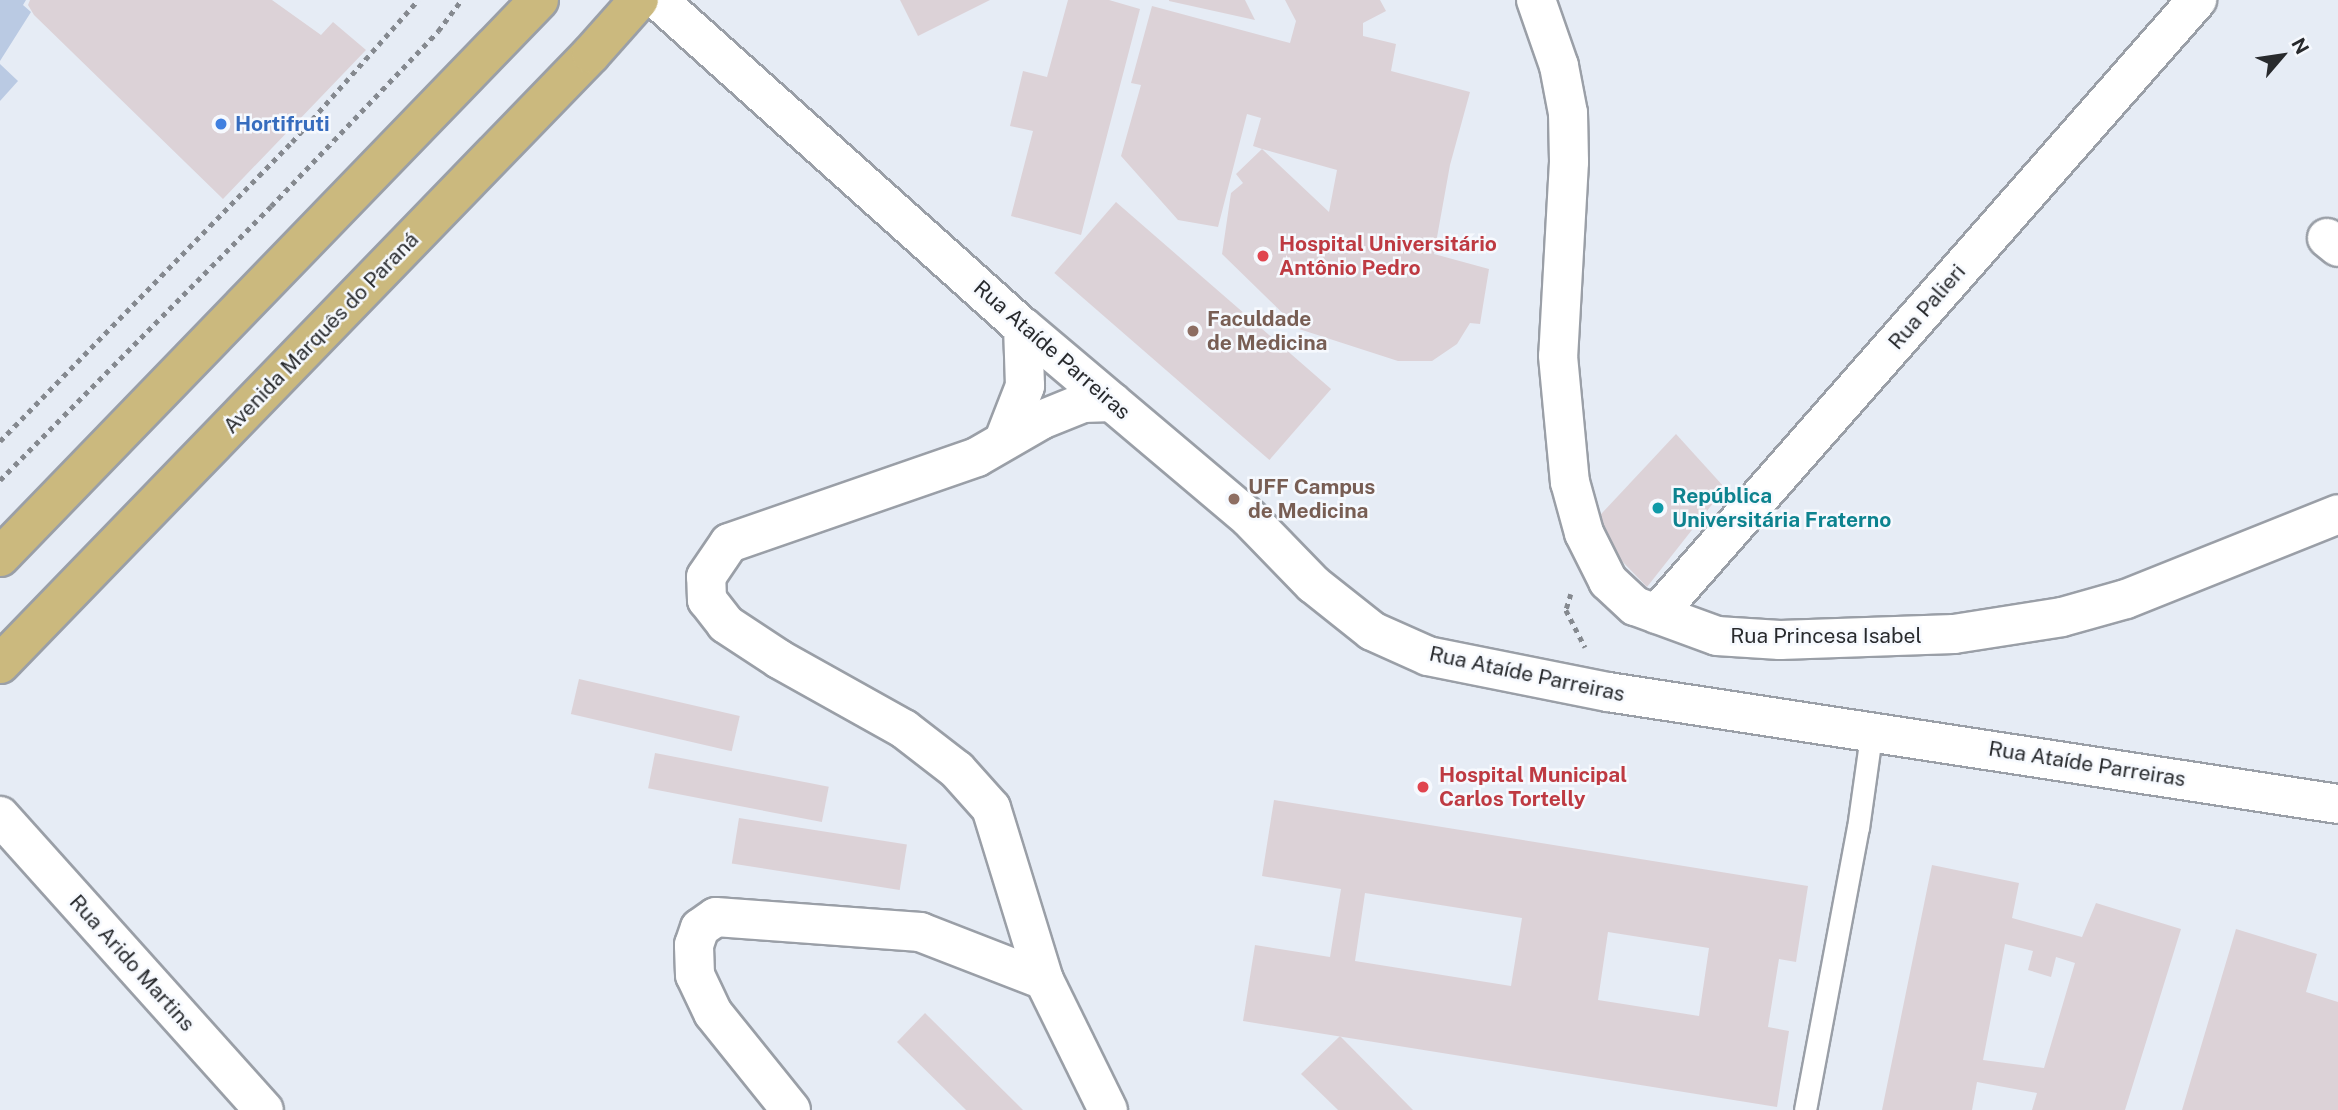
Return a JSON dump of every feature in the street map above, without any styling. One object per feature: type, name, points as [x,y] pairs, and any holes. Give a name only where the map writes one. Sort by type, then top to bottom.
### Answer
[{"type":"main road","name":"Avenida Marquês do Paraná","points":[[0,664],[591,54],[639,0]]},
{"type":"main road","points":[[0,557],[531,5]]},
{"type":"street","name":"Rua Ataíde Parreiras","points":[[658,0],[1023,327],[1249,518],[1313,584],[1372,631],[1428,656],[1608,692],[1872,729],[2338,804]]},
{"type":"street","name":"Rua Princesa Isabel","points":[[1536,0],[1559,66],[1567,113],[1570,162],[1558,356],[1562,423],[1584,533],[1608,581],[1635,606],[1717,636],[1780,640],[1954,634],[2062,617],[2126,599],[2338,514]]},
{"type":"street","name":"Rua Palieri","points":[[1657,614],[2197,0]]},
{"type":"street","points":[[1004,440],[1025,386],[1023,327]]},
{"type":"street","points":[[1108,1110],[1044,979],[991,808],[957,770],[904,729],[779,660],[726,624],[707,600],[706,578],[729,543],[923,478],[977,457],[1004,440],[1083,403],[1112,402]]},
{"type":"street","name":"Rua Arido Martins","points":[[0,817],[264,1110]]},
{"type":"street","points":[[792,1110],[713,1013],[695,975],[694,945],[700,928],[716,917],[920,932],[1044,979]]},
{"type":"lane","points":[[1805,1110],[1858,828],[1872,729]]},
{"type":"path","points":[[0,441],[292,142],[418,0]]},
{"type":"path","points":[[0,480],[280,197],[438,31],[461,0]]},
{"type":"path","points":[[1608,581],[1572,593],[1566,610],[1608,692]]},
{"type":"shaded area","points":[[0,0],[26,0],[23,5],[31,12],[0,61]]},
{"type":"shaded area","points":[[0,64],[18,81],[0,101]]},
{"type":"building","name":"Hortifruti","points":[[30,0],[272,0],[321,35],[333,22],[366,50],[223,199],[34,15],[28,5]]},
{"type":"building","points":[[900,0],[990,0],[918,36]]},
{"type":"building","points":[[1068,0],[1109,0],[1140,9],[1081,235],[1011,216],[1033,131],[1010,126],[1023,71],[1047,77]]},
{"type":"building","points":[[1169,0],[1245,0],[1255,20],[1169,1]]},
{"type":"building","points":[[1285,0],[1380,0],[1386,11],[1363,23],[1363,36],[1396,44],[1391,71],[1470,92],[1450,165],[1434,254],[1489,269],[1480,324],[1470,323],[1457,344],[1432,361],[1398,361],[1299,329],[1222,254],[1231,193],[1243,183],[1236,174],[1262,149],[1253,146],[1261,118],[1247,114],[1218,227],[1178,220],[1121,156],[1141,85],[1131,83],[1152,6],[1290,43],[1296,21]],"holes":[[[1262,149],[1337,170],[1329,212]]]},
{"type":"building","name":"Faculdade de Medicina","points":[[1116,202],[1331,389],[1269,460],[1054,273]]},
{"type":"building","name":"República Universitária Fraterno","points":[[1676,434],[1725,488],[1647,587],[1589,527]]},
{"type":"building","points":[[579,679],[740,716],[732,751],[571,714]]},
{"type":"building","points":[[655,753],[829,787],[822,822],[648,788]]},
{"type":"building","points":[[1274,800],[1808,886],[1796,962],[1779,959],[1768,1027],[1789,1031],[1777,1107],[1243,1021],[1255,945],[1330,957],[1341,889],[1262,876]],"holes":[[[1365,893],[1522,918],[1511,986],[1355,961]],[[1608,932],[1709,948],[1699,1016],[1598,1000]]]},
{"type":"building","points":[[739,818],[907,845],[900,890],[732,863]]},
{"type":"building","points":[[1932,865],[2019,883],[2012,918],[2082,937],[2096,903],[2181,929],[2125,1110],[2032,1110],[2037,1093],[1977,1082],[1972,1110],[1882,1110]],"holes":[[[2005,944],[2033,951],[2028,970],[2051,977],[2056,957],[2075,963],[2044,1068],[1983,1060]]]},
{"type":"building","points":[[2236,929],[2317,954],[2306,992],[2338,1002],[2338,1110],[2182,1110]]},
{"type":"building","points":[[925,1013],[1023,1110],[966,1110],[897,1042]]},
{"type":"building","points":[[1340,1036],[1413,1110],[1338,1110],[1301,1074]]},
{"type":"place","name":"Hortifruti","points":[[221,124]]},
{"type":"place","name":"Hospital Universitário Antônio Pedro","points":[[1263,256]]},
{"type":"place","name":"Faculdade de Medicina","points":[[1193,331]]},
{"type":"place","name":"UFF Campus de Medicina","points":[[1234,499]]},
{"type":"place","name":"República Universitária Fraterno","points":[[1658,508]]},
{"type":"place","name":"Hospital Municipal Carlos Tortelly","points":[[1423,787]]}]
